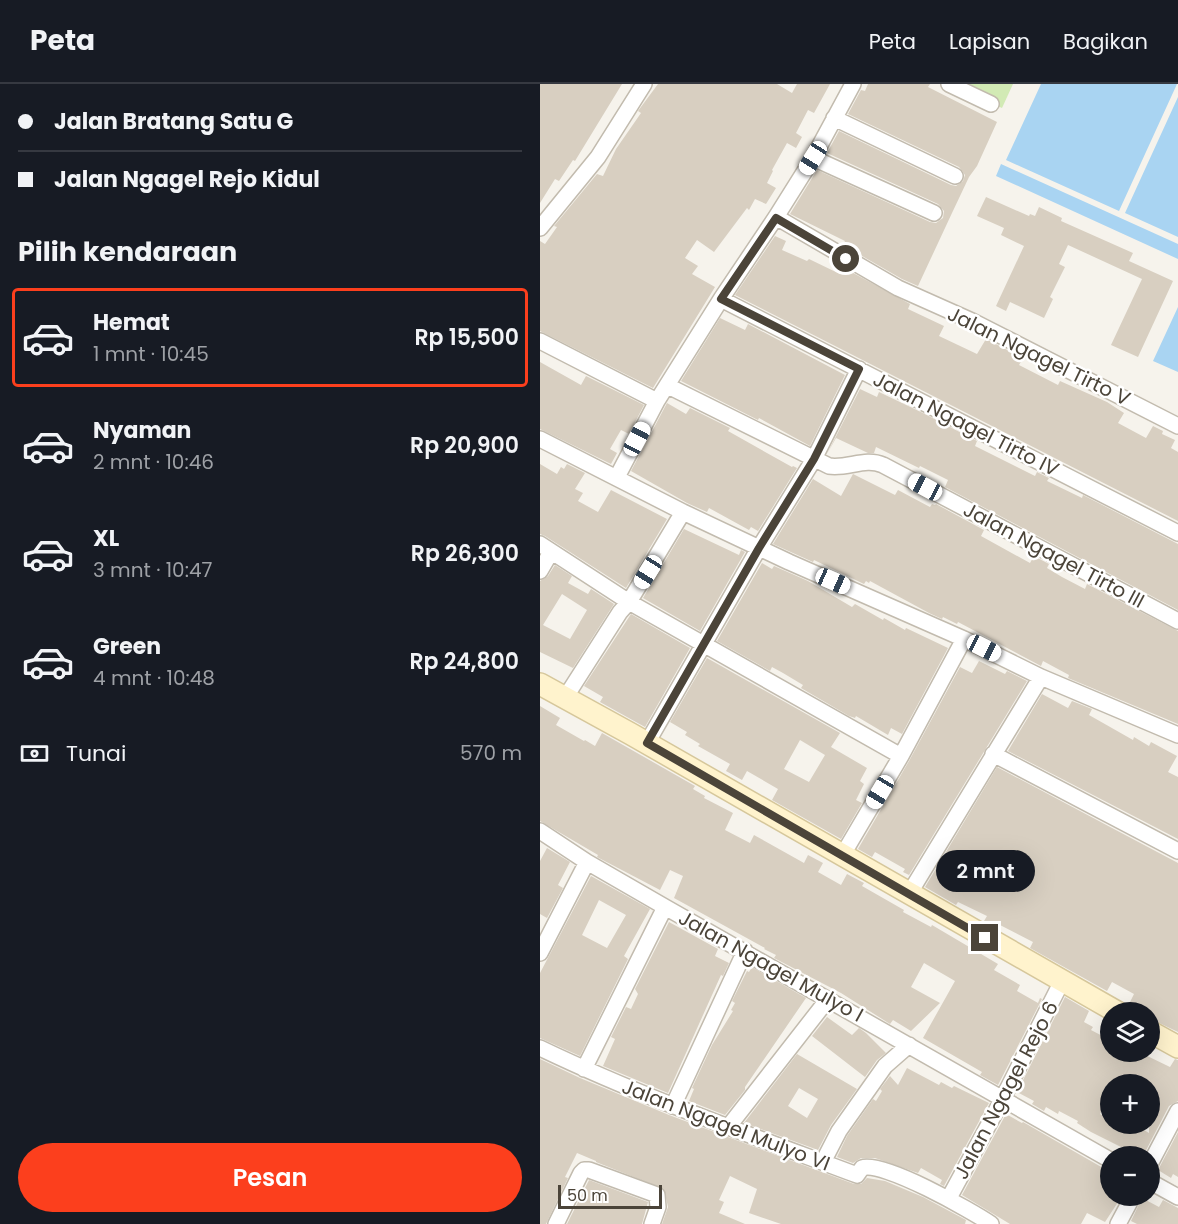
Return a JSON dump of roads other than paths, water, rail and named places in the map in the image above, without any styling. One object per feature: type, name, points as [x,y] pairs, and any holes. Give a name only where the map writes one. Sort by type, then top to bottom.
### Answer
[{"type":"main road","points":[[540,684],[1100,1002]]},
{"type":"main road","points":[[1160,1037],[1178,1047]]},
{"type":"street","points":[[540,228],[598,157],[644,84]]},
{"type":"street","points":[[617,477],[657,401],[721,299],[776,218],[813,158],[853,84]]},
{"type":"street","points":[[949,84],[992,104]]},
{"type":"street","points":[[834,118],[956,176]]},
{"type":"street","points":[[813,158],[934,213]]},
{"type":"street","name":"Jalan Ngagel Tirto V","points":[[776,218],[898,288],[972,321],[1178,426]]},
{"type":"street","name":"Jalan Ngagel Tirto IV","points":[[721,299],[1178,533]]},
{"type":"street","points":[[540,341],[657,401]]},
{"type":"street","points":[[647,743],[759,548],[814,459],[859,369]]},
{"type":"street","name":"Jalan Ngagel Tirto III","points":[[668,386],[829,466],[838,467],[868,461],[883,465],[1178,621]]},
{"type":"street","points":[[540,439],[759,548],[964,639],[1041,677],[1178,735]]},
{"type":"street","points":[[565,698],[620,612],[629,602],[683,512]]},
{"type":"street","points":[[540,571],[545,548],[629,602],[902,756]]},
{"type":"street","points":[[842,856],[902,756],[964,639]]},
{"type":"street","points":[[909,894],[1041,677]]},
{"type":"street","points":[[993,754],[1178,851]]},
{"type":"street","name":"Jalan Ngagel Mulyo I","points":[[540,831],[587,862],[1100,1154]]},
{"type":"street","points":[[540,953],[587,862]]},
{"type":"street","points":[[584,1069],[665,907]]},
{"type":"street","points":[[673,1106],[745,951]]},
{"type":"street","name":"Jalan Ngagel Rejo 6","points":[[949,1198],[1062,981]]},
{"type":"street","points":[[729,1126],[828,999]]},
{"type":"street","points":[[823,1162],[839,1131],[885,1066],[909,1045]]},
{"type":"street","name":"Jalan Ngagel Mulyo VI","points":[[540,1048],[673,1106],[857,1175],[862,1168],[871,1166],[949,1198]]},
{"type":"street","points":[[1160,1146],[1178,1111]]},
{"type":"street","points":[[556,1224],[584,1170],[657,1195],[658,1207],[652,1224]]},
{"type":"street","points":[[1160,1187],[1178,1197]]},
{"type":"street","points":[[949,1198],[971,1218],[991,1224]]},
{"type":"street","points":[[1118,1224],[1128,1206]]},
{"type":"water","points":[[1041,84],[1177,84],[1119,211],[1006,160]]},
{"type":"water","points":[[1178,97],[1178,237],[1125,213]]},
{"type":"water","points":[[1001,164],[1178,244],[1178,259],[996,176]]},
{"type":"water","points":[[1178,307],[1178,372],[1153,361]]}]
